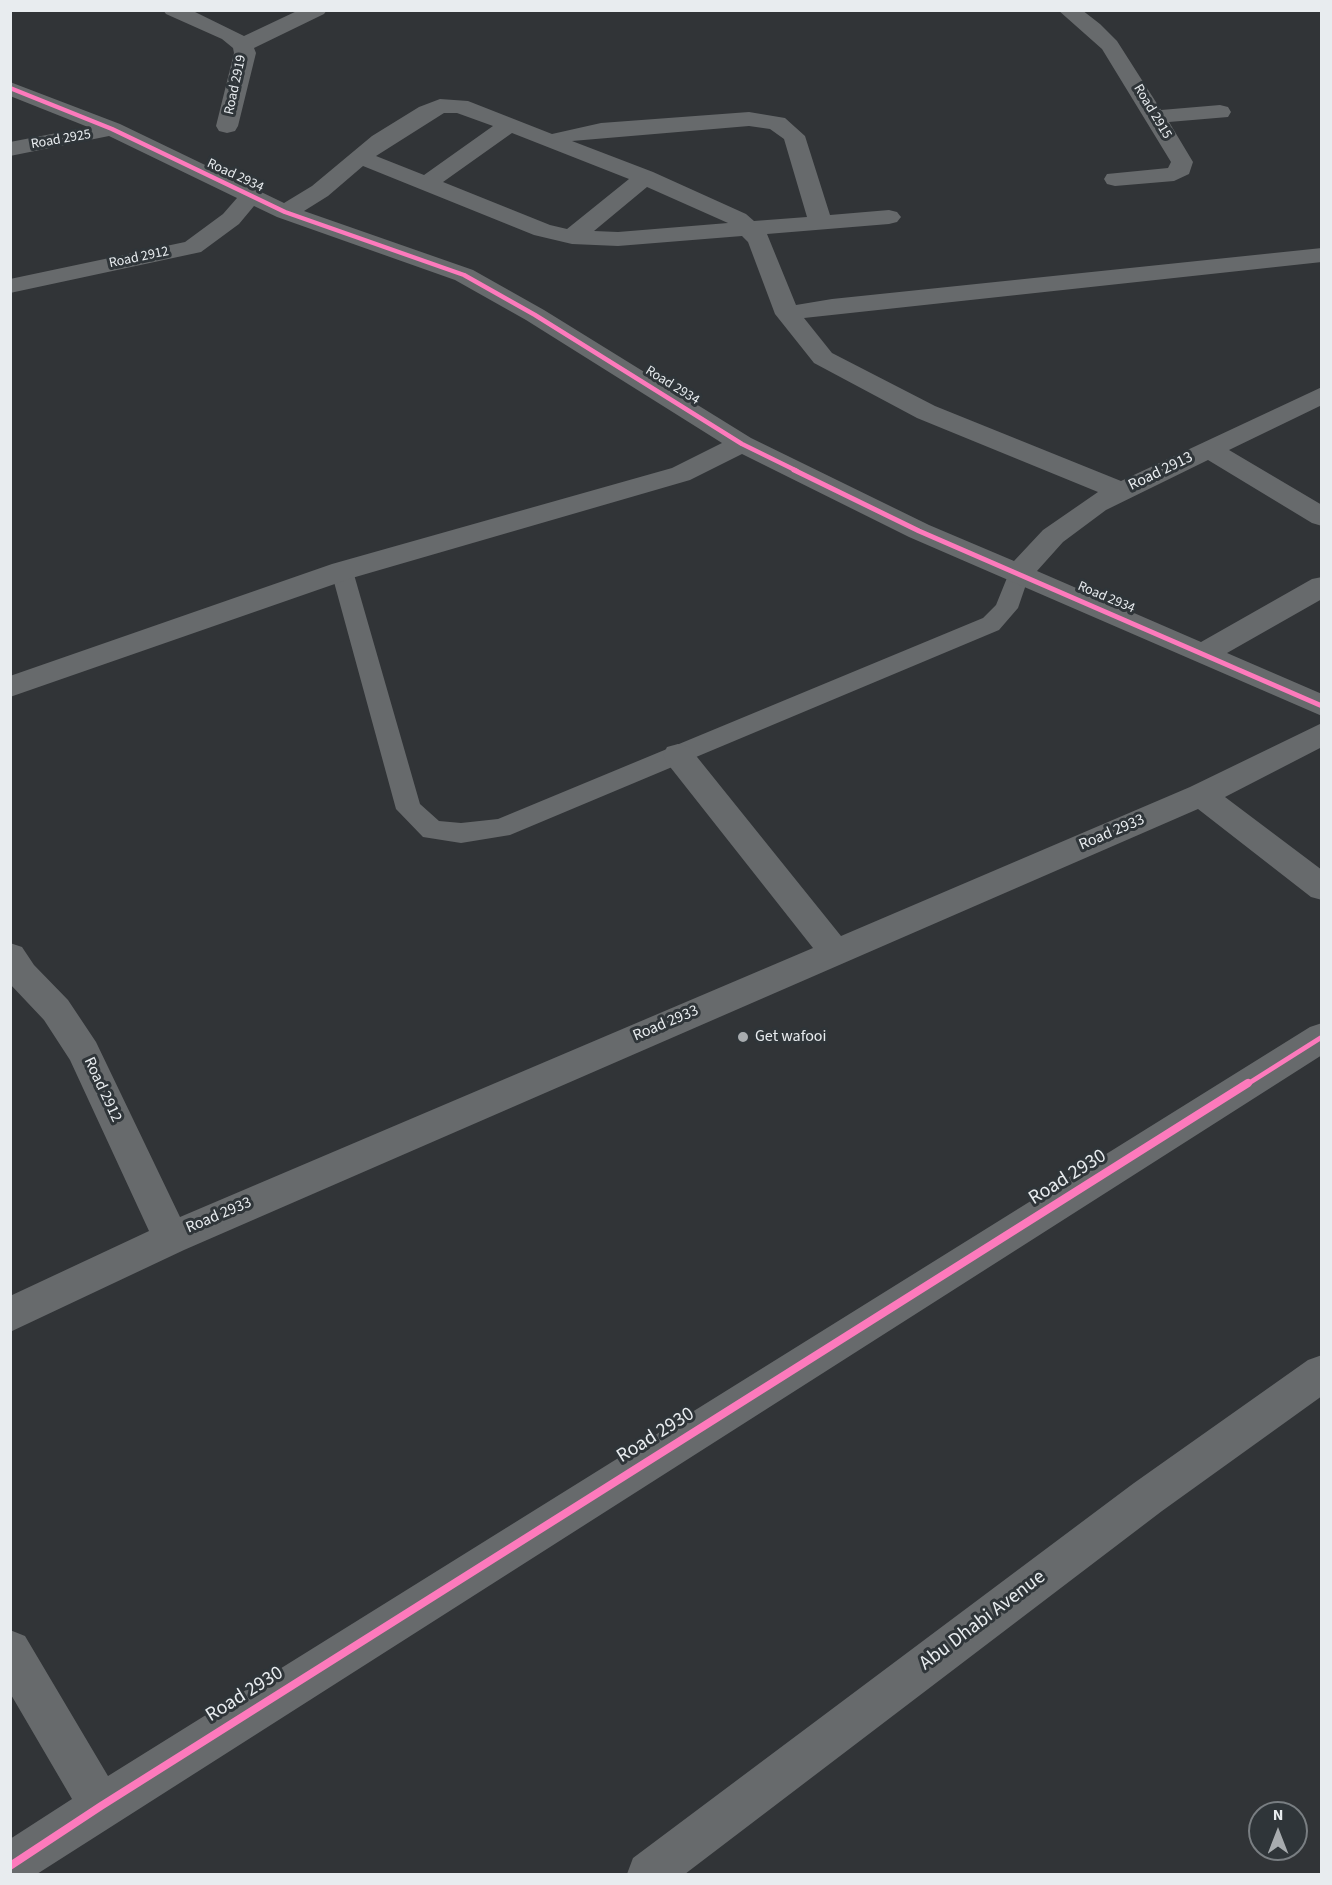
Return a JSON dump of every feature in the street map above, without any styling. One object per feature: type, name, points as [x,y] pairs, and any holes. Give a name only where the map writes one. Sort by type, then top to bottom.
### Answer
[{"type":"street","name":"Road 2919","points":[[172,10],[229,35],[242,45],[245,53],[227,126]]},
{"type":"street","name":"Road 2919","points":[[242,45],[316,10]]},
{"type":"street","name":"Road 2915","points":[[1068,10],[1093,28],[1110,45],[1182,162],[1181,169],[1174,174],[1115,179]]},
{"type":"street","name":"Road 2934","points":[[10,88],[112,129],[285,212],[464,275],[535,315],[742,444],[919,531],[1322,706]]},
{"type":"street","points":[[285,212],[320,192],[380,141],[440,106],[468,108],[721,209],[751,230],[764,248],[787,314],[823,358],[926,412],[1120,492]]},
{"type":"street","points":[[1154,117],[1221,112]]},
{"type":"street","points":[[553,141],[568,135],[601,130],[769,120],[785,127],[794,136],[821,224]]},
{"type":"street","points":[[426,184],[509,125]]},
{"type":"street","name":"Road 2925","points":[[10,149],[112,129]]},
{"type":"street","points":[[360,157],[542,230],[572,237],[618,239],[889,217]]},
{"type":"street","points":[[572,237],[645,177]]},
{"type":"street","name":"Road 2912","points":[[10,286],[193,247],[231,219],[250,197]]},
{"type":"street","points":[[787,314],[832,306],[1322,255]]},
{"type":"street","name":"Road 2913","points":[[1018,573],[1034,554],[1073,519],[1120,492],[1322,395]]},
{"type":"street","points":[[10,687],[342,570],[681,474],[742,444]]},
{"type":"street","points":[[1208,449],[1322,517]]},
{"type":"street","points":[[1204,653],[1322,586]]},
{"type":"street","name":"Road 2933","points":[[10,1315],[171,1238],[1201,795],[1322,734]]},
{"type":"street","points":[[678,754],[835,952]]},
{"type":"street","points":[[1201,795],[1322,888]]},
{"type":"street","name":"Road 2912","points":[[10,956],[22,974],[56,1010],[84,1053],[171,1238]]},
{"type":"street","name":"Road 2930","points":[[10,1866],[101,1806],[1322,1037]]},
{"type":"street","name":"Abu Dhabi Avenue","points":[[649,1875],[1138,1504],[1322,1373]]},
{"type":"street","points":[[10,1651],[101,1806]]},
{"type":"lane","points":[[342,570],[409,809],[432,830],[461,833],[501,828],[991,624],[1006,608],[1018,573]]},
{"type":"cycle path","points":[[10,88],[112,129],[285,212],[464,275],[535,315],[742,444],[919,531],[1322,706]]},
{"type":"cycle path","points":[[10,1866],[101,1806],[1322,1037]]},
{"type":"place","name":"Get wafooi","points":[[743,1037]]}]
